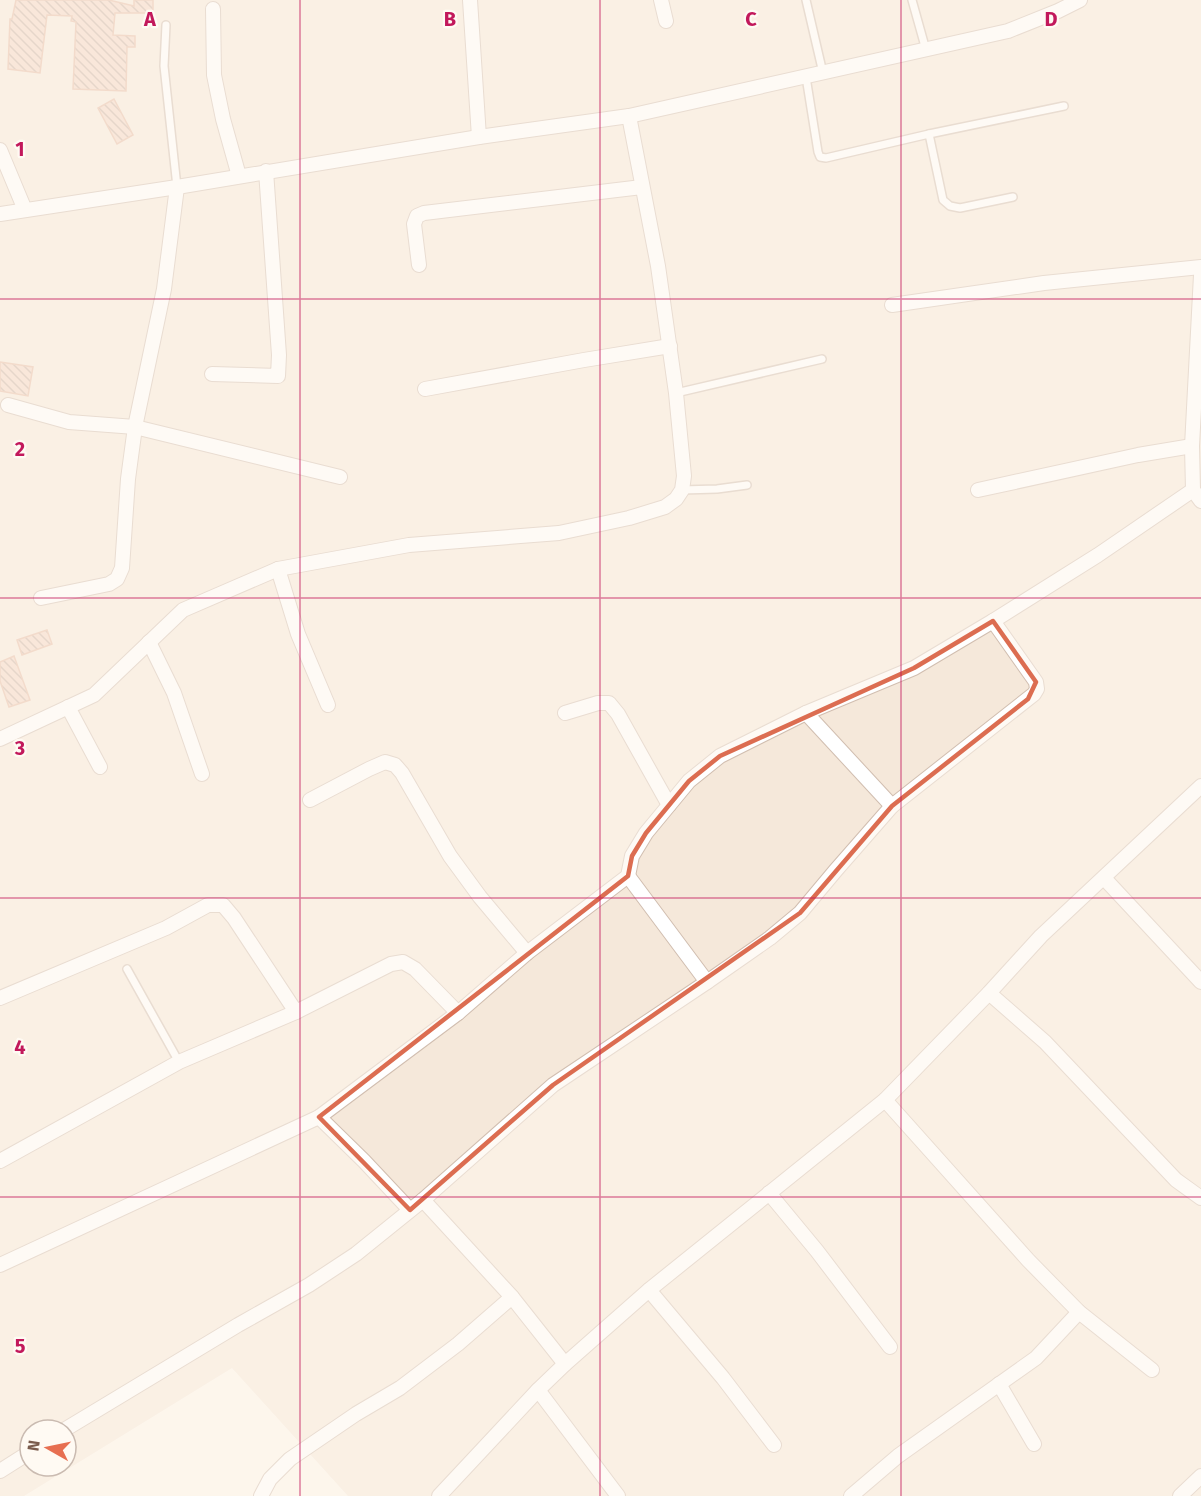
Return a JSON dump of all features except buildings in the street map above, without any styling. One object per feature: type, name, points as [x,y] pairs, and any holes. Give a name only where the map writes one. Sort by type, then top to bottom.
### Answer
[{"type":"street","points":[[470,0],[479,137]]},
{"type":"street","points":[[661,0],[666,21]]},
{"type":"street","points":[[0,214],[479,137],[629,116],[1008,31],[1080,0]]},
{"type":"street","points":[[213,9],[214,75],[223,119],[239,176]]},
{"type":"street","points":[[0,738],[94,695],[183,610],[278,569],[410,544],[559,533],[629,518],[665,507],[676,499],[682,490],[684,476],[676,393],[658,267],[629,116]]},
{"type":"street","points":[[0,150],[25,210]]},
{"type":"street","points":[[212,374],[278,376],[279,355],[266,171]]},
{"type":"street","points":[[41,598],[109,584],[117,579],[122,568],[128,479],[135,428],[164,289],[177,187]]},
{"type":"street","points":[[419,265],[414,224],[417,216],[424,213],[642,187]]},
{"type":"street","points":[[892,305],[1044,283],[1201,267]]},
{"type":"street","points":[[0,1265],[319,1117],[458,1013],[527,953],[628,876],[632,856],[646,833],[689,781],[720,756],[806,713],[914,668],[1197,496],[1192,446],[1201,275]]},
{"type":"street","points":[[425,389],[670,346]]},
{"type":"street","points":[[8,405],[69,422],[135,428],[340,477]]},
{"type":"street","points":[[978,490],[1138,455],[1192,446]]},
{"type":"street","points":[[278,569],[298,634],[328,705]]},
{"type":"street","points":[[78,1422],[309,1285],[356,1254],[423,1200],[553,1085],[707,982],[800,914],[892,806],[1034,694],[1037,688],[1036,682],[993,621]]},
{"type":"street","points":[[149,642],[174,693],[202,774]]},
{"type":"street","points":[[565,713],[598,703],[609,703],[618,714],[669,805]]},
{"type":"street","points":[[68,707],[100,767]]},
{"type":"street","points":[[806,713],[892,806]]},
{"type":"street","points":[[310,800],[386,762],[395,765],[402,773],[450,856],[480,897],[527,953]]},
{"type":"street","points":[[439,1496],[565,1364],[650,1290],[885,1100],[1041,936],[1201,786]]},
{"type":"street","points":[[628,876],[707,982]]},
{"type":"street","points":[[1104,878],[1201,982]]},
{"type":"street","points":[[0,998],[166,928],[208,905],[223,905],[296,1012]]},
{"type":"street","points":[[0,1161],[179,1062],[296,1012],[391,964],[403,962],[415,969],[458,1013]]},
{"type":"street","points":[[989,993],[1045,1042],[1176,1180],[1201,1198]]},
{"type":"street","points":[[885,1100],[1028,1260],[1079,1312],[1152,1370]]},
{"type":"street","points":[[319,1117],[410,1210]]},
{"type":"street","points":[[769,1193],[817,1251],[890,1347]]},
{"type":"street","points":[[423,1200],[512,1297],[565,1364]]},
{"type":"street","points":[[650,1290],[723,1378],[774,1445]]},
{"type":"street","points":[[261,1496],[270,1479],[290,1459],[356,1414],[400,1388],[458,1344],[512,1297]]},
{"type":"street","points":[[851,1496],[898,1456],[1036,1358],[1079,1312]]},
{"type":"street","points":[[999,1384],[1034,1444]]},
{"type":"street","points":[[538,1390],[618,1496]]},
{"type":"street","points":[[0,1471],[18,1460]]},
{"type":"street","points":[[1180,1496],[1201,1476]]},
{"type":"lane","points":[[806,0],[823,73]]},
{"type":"lane","points":[[912,0],[926,50]]},
{"type":"lane","points":[[166,26],[164,66],[177,187]]},
{"type":"lane","points":[[806,77],[820,158],[1064,106]]},
{"type":"lane","points":[[929,134],[943,200],[950,206],[960,208],[1013,197]]},
{"type":"lane","points":[[676,393],[822,359]]},
{"type":"lane","points":[[682,490],[717,489],[747,484]]},
{"type":"lane","points":[[127,969],[179,1062]]},
{"type":"highlighted area","points":[[993,621],[1036,682],[1028,699],[892,806],[800,913],[553,1085],[410,1210],[319,1117],[628,876],[632,856],[646,833],[689,781],[720,756],[914,668]]},
{"type":"shaded area","points":[[0,0],[1201,0],[1201,1496],[348,1496],[232,1368],[78,1463],[78,1418],[18,1418],[18,1478],[53,1478],[24,1496],[0,1496]]}]
